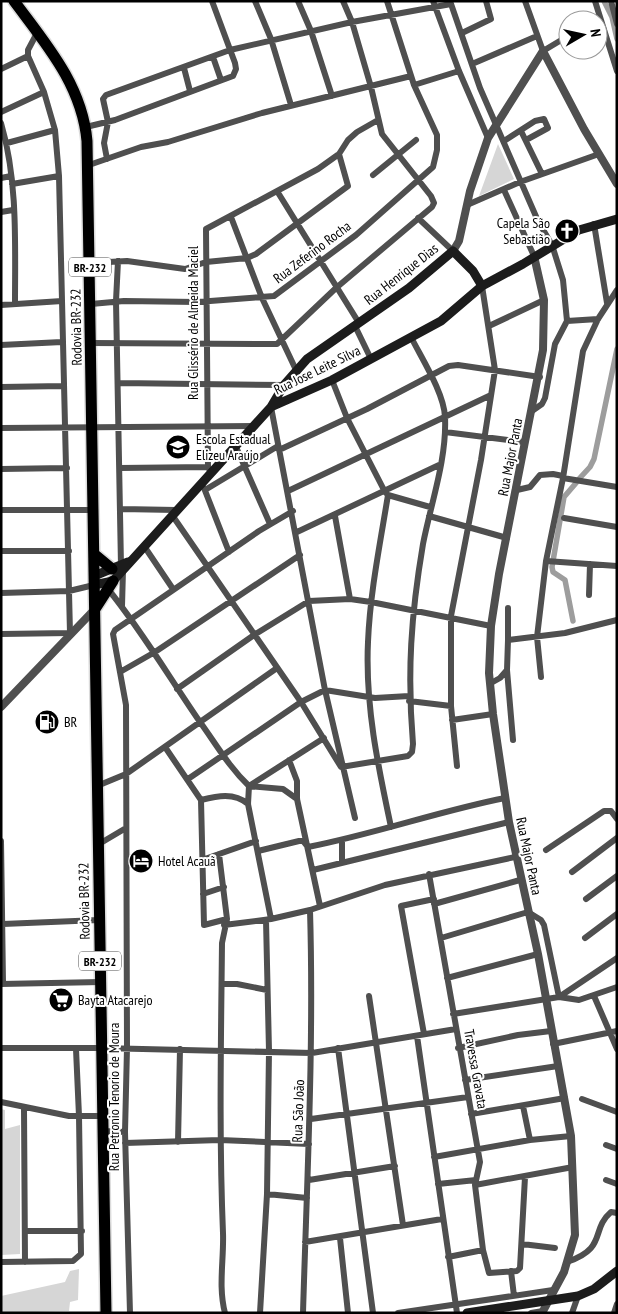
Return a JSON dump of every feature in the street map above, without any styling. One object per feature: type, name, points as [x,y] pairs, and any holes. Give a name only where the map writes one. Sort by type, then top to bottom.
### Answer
[{"type":"highway","name":"Rodovia BR-232","points":[[14,1],[72,84],[86,127],[89,165],[94,554]]},
{"type":"highway","points":[[94,554],[121,567]]},
{"type":"highway","name":"BR-232","points":[[94,554],[95,608]]},
{"type":"highway","points":[[95,608],[110,585]]},
{"type":"highway","name":"Rodovia BR-232","points":[[95,608],[106,1313]]},
{"type":"main road","name":"Rua Jose Leite Silva","points":[[94,581],[121,567],[144,546],[174,513],[204,487],[210,470],[236,447],[271,407],[332,380],[441,321],[482,286],[552,245],[594,224],[617,219]]},
{"type":"main road","points":[[453,251],[473,271],[482,286]]},
{"type":"main road","name":"Rua Henrique Dias","points":[[271,407],[284,385],[296,370],[316,352],[409,288],[453,251]]},
{"type":"main road","name":"Rua Jose Leite Silva","points":[[110,585],[121,567]]},
{"type":"main road","points":[[94,581],[110,585]]},
{"type":"main road","points":[[468,1313],[577,1297],[594,1290],[617,1272]]},
{"type":"street","points":[[86,127],[108,122],[235,74],[236,63],[212,1]]},
{"type":"street","points":[[254,1],[271,39],[291,105]]},
{"type":"street","points":[[298,1],[311,31],[332,96]]},
{"type":"street","points":[[91,343],[274,345],[281,342],[336,288],[432,207],[434,203],[431,196],[382,134],[371,87],[352,22],[343,1]]},
{"type":"street","points":[[387,1],[414,85],[459,71]]},
{"type":"street","points":[[462,34],[487,23],[491,15],[486,1]]},
{"type":"street","points":[[525,1],[543,51],[617,184]]},
{"type":"street","points":[[611,1],[617,24]]},
{"type":"street","points":[[107,159],[104,144],[108,122],[103,99],[110,93],[230,50],[271,39],[393,15],[434,4],[450,3]]},
{"type":"street","name":"Rua Major Panta","points":[[450,3],[472,64],[520,182],[552,245],[566,294],[567,321],[555,344],[545,398],[542,404],[532,411]]},
{"type":"street","points":[[434,4],[459,71],[488,138]]},
{"type":"street","points":[[38,33],[28,50],[28,56],[44,92],[55,130],[60,176],[62,342],[66,429],[70,633]]},
{"type":"street","points":[[472,64],[537,36]]},
{"type":"street","points":[[543,51],[558,42]]},
{"type":"street","points":[[608,46],[617,71]]},
{"type":"street","name":"Rua Henrique Dias","points":[[453,251],[458,241],[488,138],[543,51]]},
{"type":"street","points":[[1,69],[28,56]]},
{"type":"street","points":[[213,57],[220,80]]},
{"type":"street","points":[[184,68],[190,91]]},
{"type":"street","points":[[89,165],[141,146],[168,142],[291,105],[411,76]]},
{"type":"street","name":"Rua Zeferino Rocha","points":[[91,304],[116,301],[206,302],[262,298],[280,293],[356,235],[433,167],[437,150],[437,135],[414,85]]},
{"type":"street","points":[[1,112],[44,92]]},
{"type":"street","points":[[504,141],[539,119],[546,120],[548,128],[526,140]]},
{"type":"street","name":"Rua Glissério de Almeida Maciel","points":[[210,470],[206,384],[206,229],[208,226],[231,217],[318,169],[339,154],[348,140],[357,132],[378,120]]},
{"type":"street","points":[[1,123],[7,143],[12,184],[15,304]]},
{"type":"street","points":[[7,143],[55,130]]},
{"type":"street","points":[[521,131],[542,174]]},
{"type":"street","points":[[373,175],[416,140]]},
{"type":"street","points":[[90,263],[118,261],[184,269],[206,262],[247,258],[256,254],[340,193],[348,184],[339,154]]},
{"type":"street","points":[[467,205],[520,182],[599,154]]},
{"type":"street","points":[[1,178],[11,176]]},
{"type":"street","points":[[12,184],[60,176]]},
{"type":"street","name":"Rua Major Panta","points":[[504,190],[534,256],[544,300],[545,328],[540,377],[524,442],[517,490],[491,626],[493,714],[508,822],[538,954],[551,1032],[565,1098],[574,1167],[576,1228],[562,1277],[553,1290],[552,1301],[542,1312]]},
{"type":"street","points":[[277,191],[321,260],[357,324],[370,359]]},
{"type":"street","points":[[1,212],[13,210]]},
{"type":"street","points":[[231,217],[262,298],[281,342],[296,370]]},
{"type":"street","points":[[418,218],[453,251]]},
{"type":"street","points":[[594,224],[607,303]]},
{"type":"street","points":[[118,261],[116,301],[120,428],[122,606]]},
{"type":"street","points":[[457,766],[451,706],[450,616],[485,437],[495,370],[482,286]]},
{"type":"street","points":[[541,676],[537,636],[551,561],[583,351],[598,319],[617,290]]},
{"type":"street","points":[[489,326],[544,300]]},
{"type":"street","points":[[1,304],[62,301]]},
{"type":"street","points":[[567,321],[598,319]]},
{"type":"street","points":[[342,767],[408,756],[412,752],[409,698],[412,609],[439,465],[445,415],[430,374],[411,337]]},
{"type":"street","points":[[1,345],[62,342]]},
{"type":"street","points":[[228,552],[204,487],[279,448],[347,418],[430,374],[458,365],[540,377]]},
{"type":"street","points":[[332,380],[347,418],[387,494],[371,602],[368,644],[369,697],[377,762],[391,827]]},
{"type":"street","points":[[119,383],[284,385]]},
{"type":"street","points":[[1,387],[64,386]]},
{"type":"street","points":[[288,491],[445,415],[491,395]]},
{"type":"street","points":[[271,407],[325,690],[355,818]]},
{"type":"street","points":[[1,428],[66,429],[256,426]]},
{"type":"street","points":[[444,432],[524,442]]},
{"type":"street","points":[[236,447],[270,524]]},
{"type":"street","points":[[296,532],[387,494],[439,465]]},
{"type":"street","points":[[1,468],[67,468]]},
{"type":"street","points":[[120,468],[210,470]]},
{"type":"street","points":[[517,490],[530,487],[540,475],[553,474],[617,488]]},
{"type":"street","points":[[387,494],[430,507]]},
{"type":"street","points":[[1,510],[94,510]]},
{"type":"street","points":[[121,510],[174,513],[231,601],[301,702],[342,767]]},
{"type":"street","points":[[131,619],[270,524],[292,512]]},
{"type":"street","points":[[335,516],[350,599]]},
{"type":"street","points":[[429,516],[507,538]]},
{"type":"street","points":[[564,518],[617,527]]},
{"type":"street","points":[[144,546],[173,589]]},
{"type":"street","points":[[1,551],[69,550]]},
{"type":"street","points":[[120,672],[155,652],[300,556]]},
{"type":"street","points":[[551,561],[617,566]]},
{"type":"street","points":[[589,595],[590,564]]},
{"type":"street","points":[[1,593],[69,591],[94,581]]},
{"type":"street","points":[[110,585],[122,606],[155,652],[177,689],[223,756],[249,786],[283,789],[297,799]]},
{"type":"street","points":[[177,689],[254,635],[309,601],[350,599],[450,616],[491,626]]},
{"type":"street","points":[[1,707],[95,608]]},
{"type":"street","points":[[508,608],[508,670],[513,740]]},
{"type":"street","name":"Rua Petronio Tenorio de Moura","points":[[130,1313],[125,1143],[127,1048],[126,706],[113,634],[114,630],[131,619]]},
{"type":"street","points":[[508,640],[566,633],[617,620]]},
{"type":"street","points":[[1,634],[70,633]]},
{"type":"street","points":[[97,786],[126,774],[277,668]]},
{"type":"street","points":[[491,684],[508,670]]},
{"type":"street","points":[[188,779],[301,702],[325,690],[369,697],[409,698],[451,706]]},
{"type":"street","points":[[452,720],[493,714]]},
{"type":"street","points":[[249,786],[324,738]]},
{"type":"street","points":[[165,747],[201,800],[204,924],[269,920],[310,910],[385,885],[429,874],[516,857]]},
{"type":"street","points":[[289,760],[296,781],[297,799],[320,906]]},
{"type":"street","points":[[249,786],[248,804],[269,920],[267,1194],[260,1313]]},
{"type":"street","points":[[201,800],[223,796],[240,798],[248,804]]},
{"type":"street","points":[[308,846],[342,840],[456,808],[505,798]]},
{"type":"street","points":[[546,850],[604,811],[611,811],[617,819]]},
{"type":"street","points":[[313,870],[508,822]]},
{"type":"street","points":[[99,844],[126,828]]},
{"type":"street","points":[[572,872],[617,838]]},
{"type":"street","points":[[202,860],[256,840]]},
{"type":"street","points":[[342,840],[342,862]]},
{"type":"street","points":[[258,851],[299,841],[303,841],[308,846]]},
{"type":"street","points":[[2,846],[2,984],[101,982]]},
{"type":"street","points":[[219,854],[224,887],[225,922],[222,943],[220,1140],[223,1253],[220,1283],[225,1313]]},
{"type":"street","name":"Travessa Gravata","points":[[429,874],[458,1048],[478,1150],[479,1170],[475,1182],[482,1250],[489,1273],[511,1272]]},
{"type":"street","points":[[586,899],[617,876]]},
{"type":"street","points":[[424,1034],[401,906],[434,901],[520,880]]},
{"type":"street","points":[[203,894],[224,887]]},
{"type":"street","name":"Rua São João","points":[[303,1313],[312,1053],[310,910]]},
{"type":"street","points":[[441,938],[528,912],[541,920],[544,925],[559,997]]},
{"type":"street","points":[[585,938],[617,914]]},
{"type":"street","points":[[3,924],[99,920]]},
{"type":"street","points":[[447,978],[538,954]]},
{"type":"street","points":[[559,997],[617,958]]},
{"type":"street","points":[[222,984],[237,984],[267,990]]},
{"type":"street","points":[[453,1014],[546,998],[559,997],[571,1001],[594,996],[616,988]]},
{"type":"street","points":[[368,996],[403,1225]]},
{"type":"street","points":[[594,996],[608,1033],[617,1049]]},
{"type":"street","points":[[1,1048],[127,1048],[312,1053],[456,1029]]},
{"type":"street","points":[[554,1044],[617,1031]]},
{"type":"street","points":[[458,1048],[518,1035],[551,1032]]},
{"type":"street","points":[[417,1036],[456,1313]]},
{"type":"street","points":[[338,1048],[373,1313]]},
{"type":"street","points":[[1,1262],[73,1261],[81,1254],[82,1231],[76,1049]]},
{"type":"street","points":[[178,1142],[180,1049]]},
{"type":"street","points":[[465,1080],[558,1066]]},
{"type":"street","points":[[310,1119],[468,1097]]},
{"type":"street","points":[[471,1114],[565,1098]]},
{"type":"street","points":[[582,1099],[617,1112]]},
{"type":"street","points":[[1,1102],[24,1108],[79,1116],[103,1116]]},
{"type":"street","points":[[523,1106],[530,1140]]},
{"type":"street","points":[[24,1108],[25,1262]]},
{"type":"street","points":[[103,1131],[125,1132]]},
{"type":"street","points":[[434,1157],[530,1140],[571,1136]]},
{"type":"street","points":[[125,1143],[220,1140],[309,1144]]},
{"type":"street","points":[[606,1146],[617,1149]]},
{"type":"street","points":[[309,1180],[395,1166]]},
{"type":"street","points":[[438,1184],[525,1177],[574,1167]]},
{"type":"street","points":[[514,1296],[511,1272],[519,1270],[525,1177]]},
{"type":"street","points":[[606,1180],[617,1184]]},
{"type":"street","points":[[267,1194],[307,1198]]},
{"type":"street","points":[[567,1262],[583,1256],[592,1248],[606,1218],[611,1212],[617,1213]]},
{"type":"street","points":[[305,1242],[340,1238],[442,1219]]},
{"type":"street","points":[[26,1231],[82,1231]]},
{"type":"street","points":[[340,1238],[348,1313]]},
{"type":"street","points":[[522,1244],[555,1248]]},
{"type":"street","points":[[448,1257],[482,1250]]},
{"type":"street","points":[[398,1313],[553,1290]]},
{"type":"street","points":[[572,1313],[577,1297]]},
{"type":"street","points":[[614,1313],[617,1304]]},
{"type":"street","points":[[531,1313],[542,1312]]},
{"type":"shaded area","points":[[498,144],[514,179],[479,196]]},
{"type":"shaded area","points":[[1,1109],[5,1110],[5,1129],[20,1125],[20,1254],[1,1255]]},
{"type":"shaded area","points":[[79,1269],[78,1300],[70,1302],[69,1311],[1,1313],[1,1296],[65,1282],[70,1271]]},
{"type":"waterway","points":[[604,1],[612,17],[617,39]]},
{"type":"waterway","points":[[578,480],[590,467],[594,459],[617,349]]},
{"type":"waterway","points":[[573,621],[565,580],[553,572],[552,567],[564,497],[576,483]]},
{"type":"place","name":"Capela São Sebastião","points":[[567,231]]},
{"type":"place","name":"Escola Estadual Elizeu Araújo","points":[[178,447]]},
{"type":"place","name":"BR","points":[[47,722]]},
{"type":"place","name":"Hotel Acauã","points":[[141,861]]},
{"type":"place","name":"Bayta Atacarejo","points":[[61,1000]]}]
